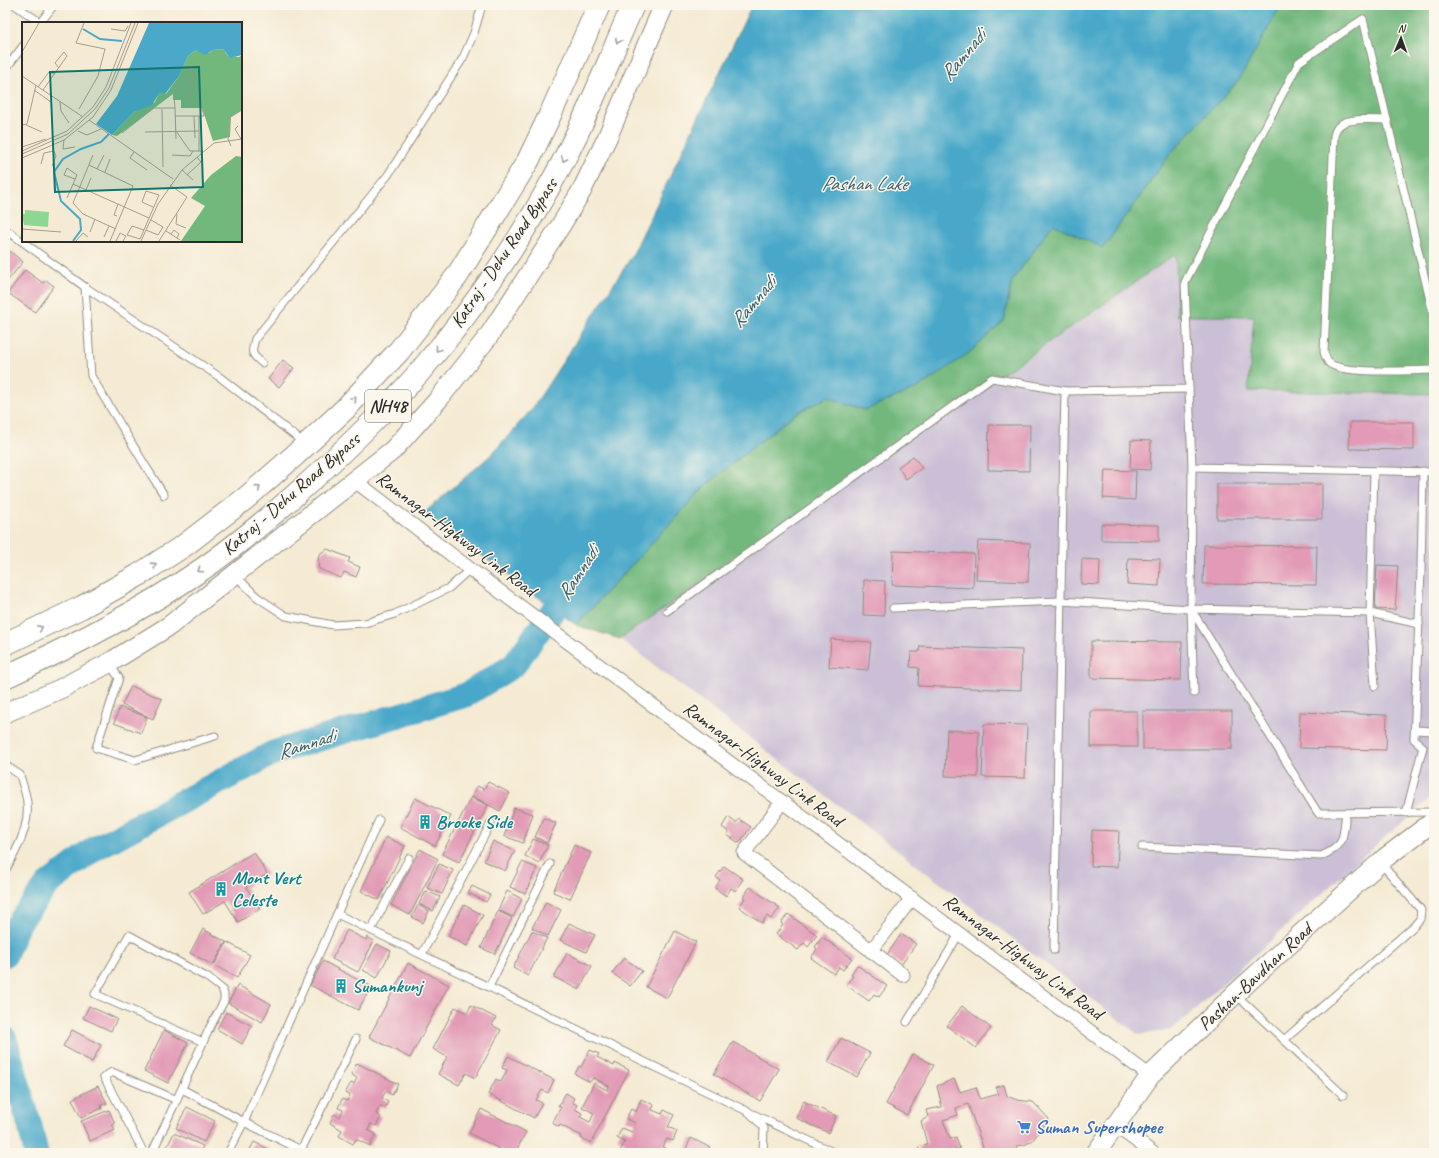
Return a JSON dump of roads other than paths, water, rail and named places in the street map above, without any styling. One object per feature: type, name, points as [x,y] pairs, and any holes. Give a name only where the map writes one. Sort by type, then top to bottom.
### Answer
[{"type":"highway","name":"Katraj - Dehu Road Bypass","points":[[5,644],[82,606],[137,576],[185,545],[246,498],[306,445],[345,409],[399,351],[456,276],[528,161],[551,113],[598,5]]},
{"type":"highway","name":"Katraj - Dehu Road Bypass","points":[[5,677],[42,660],[153,601],[202,569],[265,521],[314,478],[366,429],[422,370],[481,294],[536,210],[556,176],[580,126],[633,5]]},
{"type":"street","points":[[5,713],[60,689],[109,663],[169,626],[392,450],[437,401],[488,337],[553,238],[582,190],[607,138],[664,5]]},
{"type":"street","name":"Ramnagar-Highway Link Road","points":[[354,480],[598,665],[1150,1076]]},
{"type":"street","points":[[782,802],[744,854],[903,975]]},
{"type":"street","name":"Pashan-Bavdhan Road","points":[[1096,1153],[1150,1076],[1235,994],[1380,862],[1434,821]]},
{"type":"street","points":[[871,951],[912,898]]},
{"type":"street","points":[[1116,1126],[1153,1153]]},
{"type":"lane","points":[[15,5],[39,22]]},
{"type":"lane","points":[[41,22],[54,5]]},
{"type":"lane","points":[[262,363],[254,357],[252,351],[255,339],[388,175],[463,58],[474,33],[482,5]]},
{"type":"lane","points":[[1194,693],[1191,609],[1192,467],[1185,282],[1299,62],[1363,19],[1434,318]]},
{"type":"lane","points":[[5,70],[22,47]]},
{"type":"lane","points":[[1387,120],[1348,120],[1336,128],[1334,136],[1324,352],[1325,358],[1330,364],[1340,368],[1355,370],[1434,370]]},
{"type":"lane","points":[[5,229],[22,241]]},
{"type":"lane","points":[[23,242],[85,287],[221,378],[306,445]]},
{"type":"lane","points":[[85,287],[91,376],[164,494]]},
{"type":"lane","points":[[667,611],[992,378],[1065,391],[1189,389]]},
{"type":"lane","points":[[1054,950],[1065,391]]},
{"type":"lane","points":[[1192,467],[1434,472]]},
{"type":"lane","points":[[1374,471],[1370,613],[1375,686]]},
{"type":"lane","points":[[1406,813],[1423,747],[1414,739],[1423,471]]},
{"type":"lane","points":[[242,582],[257,597],[286,616],[339,625],[365,623],[395,614],[449,588],[470,569]]},
{"type":"lane","points":[[893,608],[1061,601],[1191,609],[1370,613],[1419,624]]},
{"type":"lane","points":[[1191,609],[1318,813],[1434,812]]},
{"type":"lane","points":[[109,663],[119,678],[96,748],[135,760],[215,736]]},
{"type":"lane","points":[[1415,730],[1434,731]]},
{"type":"lane","points":[[5,765],[20,775],[27,801],[27,815],[23,834],[5,871]]},
{"type":"lane","points":[[1142,847],[1321,856],[1334,850],[1342,841],[1346,813]]},
{"type":"lane","points":[[228,1153],[244,1122],[379,820]]},
{"type":"lane","points":[[422,954],[491,823]]},
{"type":"lane","points":[[371,930],[410,858]]},
{"type":"lane","points":[[1284,1040],[1414,926],[1420,919],[1421,910],[1380,862]]},
{"type":"lane","points":[[489,987],[550,864]]},
{"type":"lane","points":[[337,914],[835,1153]]},
{"type":"lane","points":[[907,1022],[959,934]]},
{"type":"lane","points":[[152,1153],[224,1000],[224,994],[222,989],[208,978],[129,935],[95,994],[203,1042]]},
{"type":"lane","points":[[1235,994],[1342,1095]]},
{"type":"lane","points":[[182,1089],[304,1152],[356,1039]]},
{"type":"lane","points":[[144,1153],[104,1077],[112,1072],[177,1100]]},
{"type":"lane","points":[[749,1112],[764,1128],[763,1153]]},
{"type":"water","name":"Pashan Lake","points":[[752,5],[1281,5],[1239,80],[1170,154],[1103,248],[1053,224],[1012,281],[1004,321],[969,353],[918,388],[865,410],[828,397],[793,415],[705,486],[576,625],[424,513],[491,455],[532,409],[632,256]]},
{"type":"waterway","name":"Ramnadi","points":[[5,955],[18,924],[47,885],[94,849],[273,753],[466,695],[514,665],[574,581]]},
{"type":"waterway","name":"Ramnadi","points":[[5,1039],[30,1126],[36,1153]]},
{"type":"place","name":"Brooke Side","points":[[425,822]]},
{"type":"place","name":"Mont Vert Celeste","points":[[221,889]]},
{"type":"place","name":"Sumankunj","points":[[341,986]]},
{"type":"place","name":"Suman Supershopee","points":[[1024,1127]]}]
